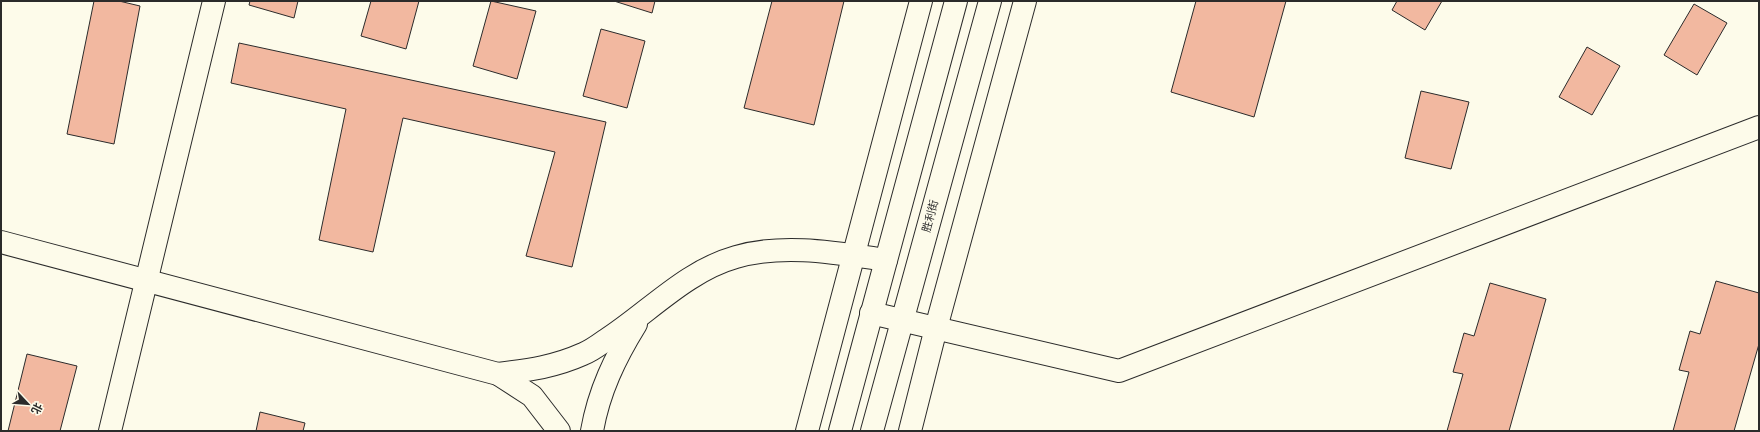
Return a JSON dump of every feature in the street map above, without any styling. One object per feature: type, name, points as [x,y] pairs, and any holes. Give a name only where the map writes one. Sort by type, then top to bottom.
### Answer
[{"type":"street","points":[[110,431],[214,1]]},
{"type":"street","points":[[807,431],[921,1]]},
{"type":"street","points":[[840,431],[956,1]]},
{"type":"street","name":"胜利街","points":[[872,431],[901,320],[990,1]]},
{"type":"street","points":[[910,431],[936,328],[1025,1]]},
{"type":"street","points":[[871,313],[1119,371],[1759,127]]},
{"type":"street","points":[[1,242],[498,374],[532,396],[559,431]]},
{"type":"street","points":[[498,374],[545,368],[584,354],[702,272],[735,257],[764,251],[819,251],[886,260]]},
{"type":"street","points":[[592,431],[604,384],[618,353],[642,314]]},
{"type":"building","points":[[94,1],[119,1],[140,6],[114,144],[67,134]]},
{"type":"building","points":[[250,1],[298,1],[294,18],[249,5]]},
{"type":"building","points":[[371,1],[419,1],[406,49],[361,36]]},
{"type":"building","points":[[491,1],[536,11],[517,79],[473,66]]},
{"type":"building","points":[[614,1],[655,1],[652,13]]},
{"type":"building","points":[[772,1],[844,1],[814,125],[744,108]]},
{"type":"building","points":[[1196,1],[1286,1],[1254,117],[1171,92]]},
{"type":"building","points":[[1397,1],[1442,1],[1425,30],[1392,10]]},
{"type":"building","points":[[1694,4],[1727,23],[1697,75],[1664,55]]},
{"type":"building","points":[[601,29],[645,41],[627,108],[583,96]]},
{"type":"building","points":[[239,43],[606,122],[572,267],[526,256],[555,152],[403,118],[373,252],[319,240],[346,109],[231,83]]},
{"type":"building","points":[[1587,47],[1620,66],[1592,115],[1559,97]]},
{"type":"building","points":[[1421,91],[1469,102],[1451,169],[1405,158]]},
{"type":"building","points":[[1716,281],[1759,293],[1759,344],[1734,431],[1673,431],[1689,372],[1679,370],[1690,331],[1700,334]]},
{"type":"building","points":[[1490,283],[1546,299],[1509,431],[1447,431],[1463,374],[1453,372],[1464,333],[1474,336]]},
{"type":"building","points":[[27,354],[77,366],[60,431],[8,431]]},
{"type":"building","points":[[260,412],[305,423],[303,431],[256,431]]}]
